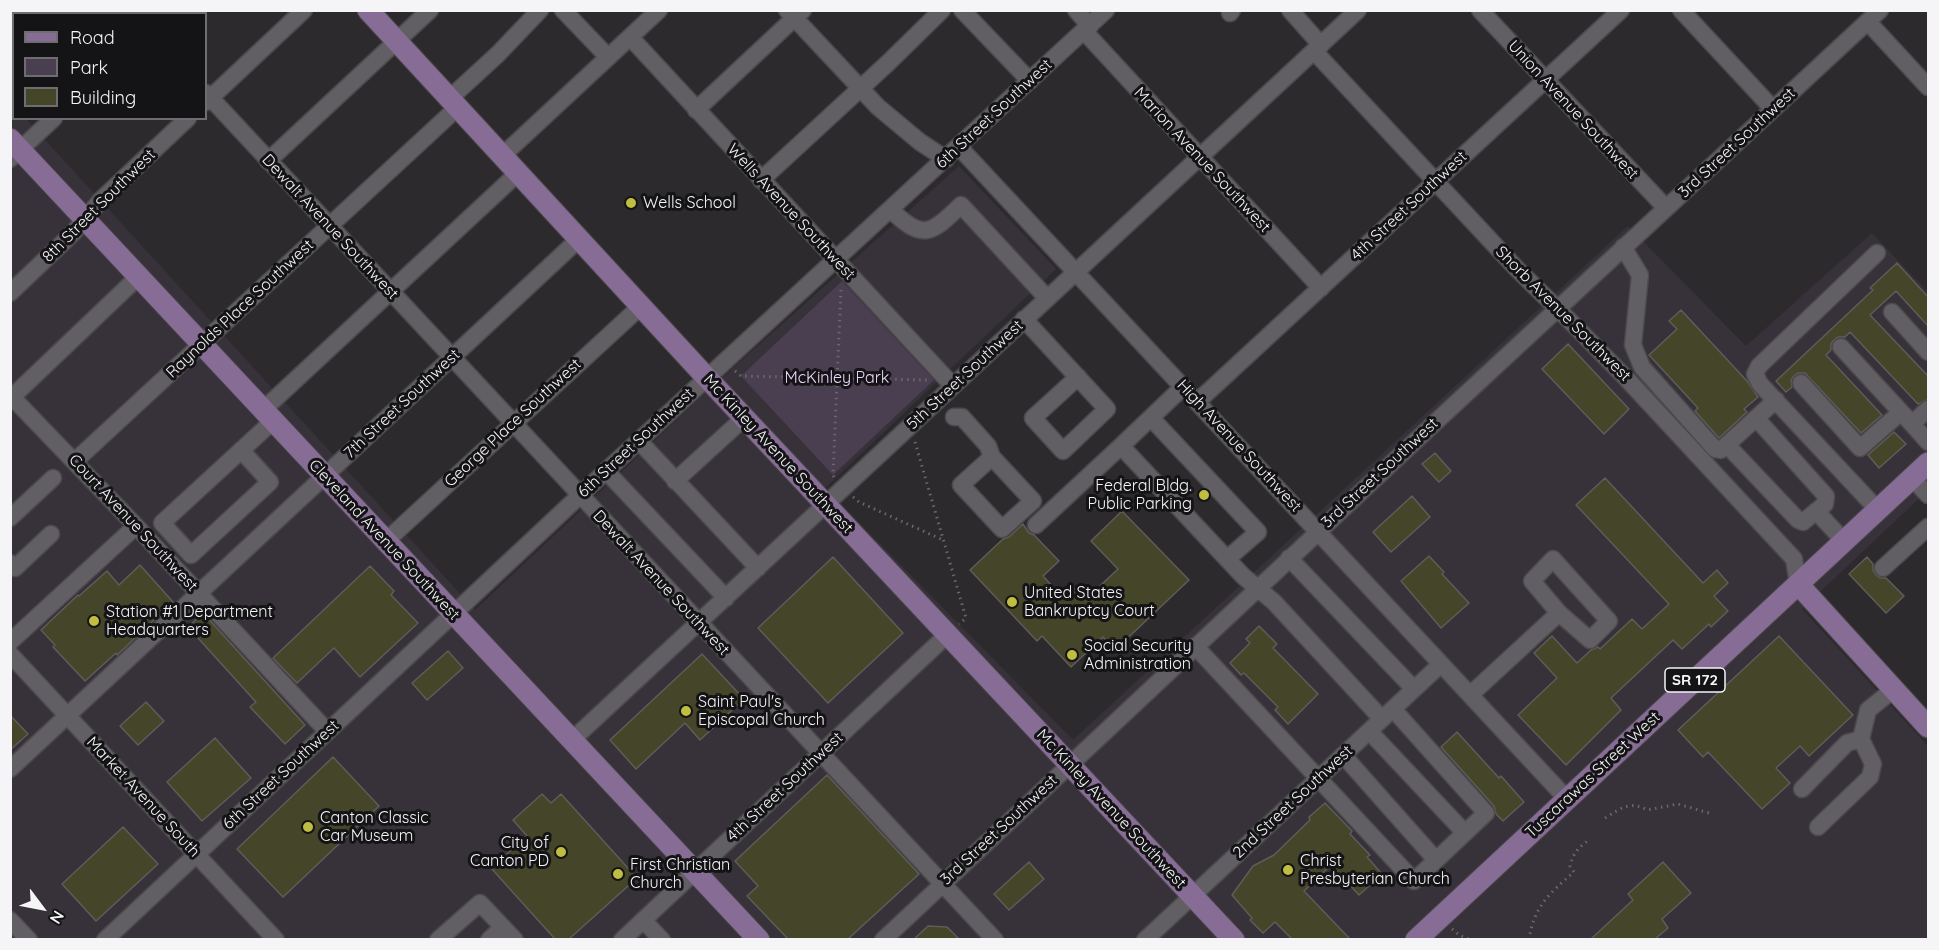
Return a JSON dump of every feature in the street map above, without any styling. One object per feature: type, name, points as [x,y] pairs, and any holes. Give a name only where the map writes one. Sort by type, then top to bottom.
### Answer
[{"type":"main road","name":"Mc Kinley Avenue Southwest","points":[[368,10],[744,418],[1234,939]]},
{"type":"main road","name":"Cleveland Avenue Southwest","points":[[14,149],[139,276],[759,939]]},
{"type":"main road","name":"Tuscarawas Street West","points":[[1416,939],[1929,462]]},
{"type":"main road","points":[[1798,584],[1894,689],[1926,719]]},
{"type":"street","points":[[207,98],[304,10]]},
{"type":"street","points":[[268,161],[430,10]]},
{"type":"street","name":"Raynolds Place Southwest","points":[[75,461],[330,227],[453,103],[540,10]]},
{"type":"street","points":[[563,10],[608,57]]},
{"type":"street","points":[[502,156],[659,10]]},
{"type":"street","points":[[761,180],[942,10]]},
{"type":"street","points":[[962,10],[1030,81]]},
{"type":"street","name":"Marion Avenue Southwest","points":[[1076,10],[1087,28],[1199,157],[1321,288]]},
{"type":"street","name":"6th Street Southwest","points":[[105,939],[579,496],[1106,10]]},
{"type":"street","name":"Shorb Avenue Southwest","points":[[1290,10],[1317,48],[1435,182],[1516,269],[1625,377],[1794,559],[1798,584]]},
{"type":"street","name":"5th Street Southwest","points":[[572,740],[938,400],[948,381],[1024,319],[1358,10]]},
{"type":"street","name":"Union Avenue Southwest","points":[[1480,10],[1666,208]]},
{"type":"street","name":"4th Street Southwest","points":[[1197,402],[1620,10]]},
{"type":"street","points":[[1681,10],[1773,109]]},
{"type":"street","points":[[696,110],[795,13],[860,88],[892,120],[946,159]]},
{"type":"street","points":[[1874,16],[1929,87]]},
{"type":"street","name":"3rd Street Southwest","points":[[883,939],[1289,558],[1874,16]]},
{"type":"street","name":"Wells Avenue Southwest","points":[[630,37],[761,180],[832,263],[948,381]]},
{"type":"street","name":"Dewalt Avenue Southwest","points":[[207,98],[995,939]]},
{"type":"street","points":[[14,149],[51,120]]},
{"type":"street","name":"8th Street Southwest","points":[[10,293],[65,241],[101,200],[186,120]]},
{"type":"street","name":"High Avenue Southwest","points":[[959,147],[1567,799]]},
{"type":"street","points":[[241,450],[270,482],[191,555],[162,523],[241,450],[268,415],[389,291],[518,173]]},
{"type":"street","points":[[891,210],[906,224],[922,231],[938,228],[961,205],[1047,298]]},
{"type":"street","name":"7th Street Southwest","points":[[10,769],[579,239]]},
{"type":"street","points":[[1623,247],[1640,275],[1633,345],[1642,367],[1715,449],[1721,450],[1776,400]]},
{"type":"street","points":[[1877,253],[1759,366],[1755,374],[1760,384],[1878,510]]},
{"type":"street","points":[[11,395],[139,276]]},
{"type":"street","name":"George Place Southwest","points":[[386,541],[640,306]]},
{"type":"street","points":[[1892,312],[1929,352]]},
{"type":"street","points":[[1024,319],[1078,377],[1107,409],[1063,451],[1033,418],[1078,377]]},
{"type":"street","points":[[1841,347],[1929,442]]},
{"type":"street","points":[[1800,383],[1860,448],[1906,418],[1929,409]]},
{"type":"street","points":[[1036,525],[1183,387]]},
{"type":"street","name":"Court Avenue Southwest","points":[[11,395],[327,731]]},
{"type":"street","points":[[938,400],[954,417],[962,417],[988,446],[992,457]]},
{"type":"street","points":[[675,481],[744,418]]},
{"type":"street","points":[[1151,418],[1258,532],[1227,560]]},
{"type":"street","points":[[1727,445],[1798,520],[1803,522],[1825,504],[1826,496],[1756,418]]},
{"type":"street","points":[[639,441],[758,568]]},
{"type":"street","points":[[1121,446],[1242,576],[1274,602],[1486,813],[1414,881],[1195,646]]},
{"type":"street","points":[[606,471],[726,598]]},
{"type":"street","points":[[10,518],[53,478]]},
{"type":"street","points":[[1912,478],[1929,495]]},
{"type":"street","points":[[1816,512],[1844,541]]},
{"type":"street","points":[[10,642],[136,526]]},
{"type":"street","points":[[1883,568],[1929,527]]},
{"type":"street","points":[[10,563],[15,568],[51,534]]},
{"type":"street","points":[[1289,558],[1414,689]]},
{"type":"street","points":[[1553,559],[1609,621],[1590,640],[1560,613],[1532,581],[1553,559]]},
{"type":"street","points":[[1470,694],[1560,613]]},
{"type":"street","name":"4th Street Southwest","points":[[622,939],[947,635]]},
{"type":"street","name":"Market Avenue South","points":[[10,654],[276,939]]},
{"type":"street","name":"2nd Street Southwest","points":[[1145,939],[1442,664]]},
{"type":"street","points":[[1818,828],[1870,777],[1873,764],[1861,739],[1868,710],[1894,689]]},
{"type":"street","points":[[1369,731],[1465,832]]},
{"type":"street","points":[[1802,789],[1847,743],[1861,739]]},
{"type":"street","points":[[1343,755],[1437,860]]},
{"type":"street","points":[[438,939],[480,903],[515,939]]},
{"type":"street","points":[[10,920],[28,939]]},
{"type":"street","points":[[643,920],[662,939]]},
{"type":"street","points":[[489,939],[503,927]]},
{"type":"path","points":[[832,263],[842,278],[832,475],[859,502],[943,540]]},
{"type":"path","points":[[725,361],[741,376],[948,381]]},
{"type":"path","points":[[910,426],[966,618],[947,635]]},
{"type":"path","points":[[1605,818],[1629,805],[1639,805],[1647,810],[1678,804],[1709,813]]},
{"type":"path","points":[[1529,939],[1531,926],[1540,904],[1574,872],[1570,866],[1571,858],[1578,848],[1589,840]]},
{"type":"shaded area","points":[[10,102],[12,120],[27,120],[475,610],[706,392],[959,166],[1056,269],[825,488],[1073,740],[1628,226],[1746,346],[1872,233],[1928,292],[1928,490],[1802,609],[1928,746],[1928,939],[11,939]]},
{"type":"green space","name":"McKinley Park","points":[[842,281],[934,380],[833,475],[741,376]]},
{"type":"building","points":[[1897,263],[1929,298],[1929,327],[1896,291],[1870,315],[1929,377],[1929,399],[1918,404],[1850,332],[1845,337],[1838,337],[1831,344],[1831,350],[1826,355],[1882,415],[1861,433],[1805,373],[1798,373],[1794,376],[1791,380],[1792,387],[1786,392],[1776,381],[1873,290],[1870,288]]},
{"type":"building","points":[[1681,310],[1747,381],[1758,397],[1744,409],[1747,412],[1719,438],[1695,411],[1698,408],[1649,355],[1677,329],[1669,321]]},
{"type":"building","points":[[1568,344],[1629,409],[1604,434],[1542,369]]},
{"type":"building","points":[[1894,432],[1906,444],[1879,468],[1868,455]]},
{"type":"building","points":[[1435,453],[1451,471],[1439,482],[1422,464]]},
{"type":"building","points":[[1605,478],[1703,583],[1717,570],[1728,583],[1714,596],[1728,611],[1711,627],[1709,624],[1682,649],[1673,640],[1611,698],[1621,710],[1566,765],[1518,715],[1557,678],[1534,653],[1552,636],[1577,663],[1591,650],[1598,647],[1600,649],[1632,619],[1642,629],[1669,604],[1576,505]]},
{"type":"building","points":[[1412,496],[1430,517],[1391,552],[1373,532]]},
{"type":"building","points":[[1122,511],[1189,580],[1115,650],[1103,637],[1071,667],[1042,636],[1037,641],[970,570],[1023,524],[1029,533],[1034,535],[1059,561],[1043,576],[1063,598],[1075,588],[1085,600],[1118,569],[1091,541]]},
{"type":"building","points":[[1429,556],[1469,603],[1441,628],[1401,581]]},
{"type":"building","points":[[833,557],[903,633],[828,703],[758,628]]},
{"type":"building","points":[[1867,557],[1873,564],[1876,575],[1886,578],[1904,596],[1886,613],[1849,574]]},
{"type":"building","points":[[140,565],[173,602],[117,655],[116,653],[85,681],[53,647],[55,645],[41,630],[107,571],[119,585]]},
{"type":"building","points":[[370,566],[394,591],[391,595],[418,623],[360,677],[334,648],[297,683],[273,658]]},
{"type":"building","points":[[203,613],[305,725],[285,744],[250,707],[256,702],[188,627]]},
{"type":"building","points":[[1259,626],[1277,644],[1273,648],[1318,694],[1288,724],[1275,710],[1278,707],[1244,673],[1241,675],[1230,663],[1250,643],[1246,639]]},
{"type":"building","points":[[1779,636],[1853,715],[1809,756],[1800,746],[1776,768],[1790,783],[1762,809],[1708,752],[1703,757],[1678,730]]},
{"type":"building","points":[[448,651],[463,668],[427,700],[412,683]]},
{"type":"building","name":"Saint Paul's Episcopal Church","points":[[702,654],[744,699],[700,740],[685,723],[636,769],[610,740]]},
{"type":"building","points":[[146,702],[164,721],[138,745],[120,726]]},
{"type":"building","points":[[10,715],[28,734],[10,750]]},
{"type":"building","points":[[1457,732],[1524,802],[1503,821],[1496,814],[1494,806],[1441,747]]},
{"type":"building","points":[[215,738],[251,778],[202,821],[167,782]]},
{"type":"building","name":"Canton Classic Car Museum","points":[[333,757],[379,806],[283,897],[237,849]]},
{"type":"building","points":[[827,775],[919,874],[848,939],[788,939],[747,896],[758,886],[735,861]]},
{"type":"building","name":"City of Canton PD","points":[[542,794],[551,803],[561,794],[637,878],[569,939],[555,939],[491,868],[527,836],[513,820]]},
{"type":"building","name":"Christ Presbyterian Church","points":[[1325,803],[1352,831],[1350,834],[1370,855],[1367,857],[1382,874],[1359,895],[1331,865],[1304,891],[1350,939],[1292,939],[1275,922],[1263,933],[1250,920],[1252,918],[1232,895],[1253,866],[1274,855]]},
{"type":"building","points":[[123,827],[158,864],[96,921],[62,884]]},
{"type":"building","points":[[1029,862],[1044,879],[1009,910],[994,894]]},
{"type":"building","points":[[1663,862],[1691,893],[1662,919],[1668,928],[1655,939],[1591,939],[1633,900],[1628,894]]},
{"type":"building","points":[[928,926],[947,927],[959,939],[914,939]]},
{"type":"place","name":"Wells School","points":[[631,203]]},
{"type":"place","name":"Federal Bldg. Public Parking","points":[[1204,495]]},
{"type":"place","name":"United States Bankruptcy Court","points":[[1012,602]]},
{"type":"place","name":"Station #1 Department Headquarters","points":[[94,621]]},
{"type":"place","name":"Social Security Administration","points":[[1072,655]]},
{"type":"place","name":"Saint Paul's Episcopal Church","points":[[686,711]]},
{"type":"place","name":"Canton Classic Car Museum","points":[[308,827]]},
{"type":"place","name":"City of Canton PD","points":[[561,852]]},
{"type":"place","name":"Christ Presbyterian Church","points":[[1288,870]]},
{"type":"place","name":"First Christian Church","points":[[618,874]]}]
